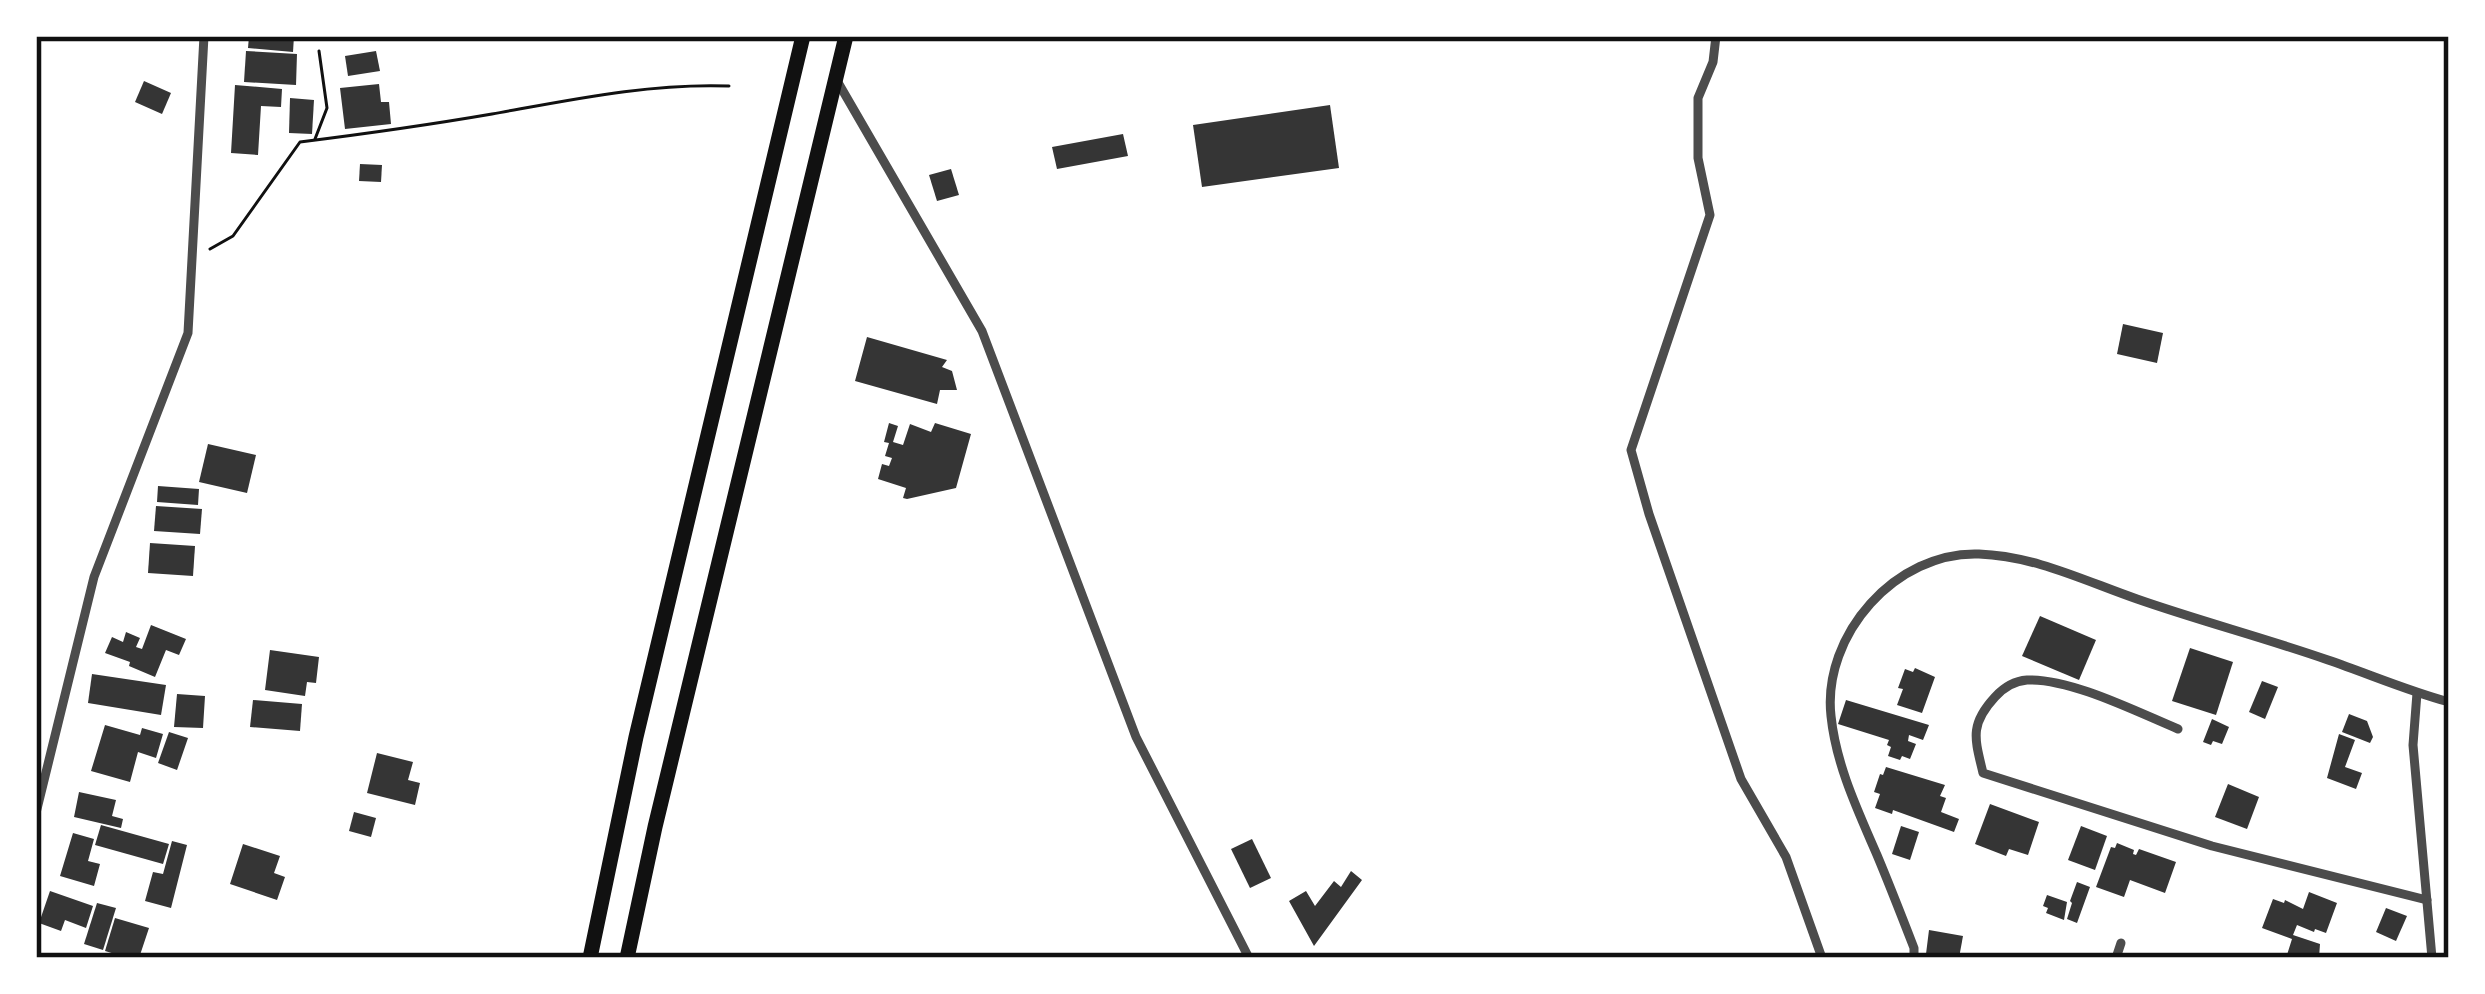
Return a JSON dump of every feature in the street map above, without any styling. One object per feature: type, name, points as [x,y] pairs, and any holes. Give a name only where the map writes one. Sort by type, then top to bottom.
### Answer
[{"type":"highway","points":[[590,958],[636,736],[803,36]]},
{"type":"highway","points":[[627,958],[846,36]]},
{"type":"street","points":[[36,813],[94,577],[188,333],[204,36]]},
{"type":"street","points":[[1716,36],[1713,62],[1698,98],[1698,158],[1710,215],[1631,450],[1741,779],[1786,857],[1822,958]]},
{"type":"street","points":[[836,80],[982,331],[1136,737],[1249,958]]},
{"type":"street","points":[[1914,958],[1893,893],[1846,782],[1831,715],[1831,689],[1847,634],[1865,608],[1920,566],[1952,555],[1978,554],[2053,567],[2449,702]]},
{"type":"street","points":[[2178,729],[2055,683],[2024,680],[2005,686],[1981,712],[1974,734],[1983,773],[2212,846],[2427,900]]},
{"type":"street","points":[[2417,693],[2413,745],[2432,958]]},
{"type":"street","points":[[2116,958],[2121,943]]},
{"type":"path","points":[[315,140],[327,108],[319,51]]},
{"type":"path","points":[[192,258],[233,236],[300,142],[681,84],[729,86]]},
{"type":"building","points":[[249,36],[294,36],[293,52],[248,48]]},
{"type":"building","points":[[246,51],[297,54],[296,85],[244,82]]},
{"type":"building","points":[[376,51],[380,71],[348,76],[345,56]]},
{"type":"building","points":[[144,81],[171,93],[162,114],[135,102]]},
{"type":"building","points":[[379,84],[381,102],[389,102],[391,124],[345,129],[340,88]]},
{"type":"building","points":[[235,85],[282,89],[281,107],[261,106],[258,155],[231,153]]},
{"type":"building","points":[[290,98],[314,100],[312,134],[289,133]]},
{"type":"building","points":[[1330,105],[1339,168],[1202,187],[1193,125]]},
{"type":"building","points":[[1123,134],[1128,156],[1057,169],[1052,147]]},
{"type":"building","points":[[360,164],[382,165],[381,182],[359,181]]},
{"type":"building","points":[[951,169],[959,195],[937,201],[929,175]]},
{"type":"building","points":[[2123,324],[2163,333],[2157,363],[2117,354]]},
{"type":"building","points":[[867,337],[947,360],[942,367],[952,371],[957,390],[940,390],[937,404],[855,381]]},
{"type":"building","points":[[889,423],[898,426],[893,442],[903,445],[910,424],[931,432],[935,423],[971,434],[956,488],[907,499],[903,498],[906,488],[878,479],[882,464],[889,466],[892,458],[885,456]]},
{"type":"building","points":[[208,444],[256,455],[247,493],[199,482]]},
{"type":"building","points":[[158,486],[199,489],[198,505],[157,502]]},
{"type":"building","points":[[156,506],[202,509],[200,534],[154,531]]},
{"type":"building","points":[[150,543],[195,546],[193,576],[148,573]]},
{"type":"building","points":[[2040,616],[2096,640],[2079,680],[2022,656]]},
{"type":"building","points":[[151,625],[186,639],[179,655],[166,650],[155,677],[105,653],[112,637],[123,642],[126,632],[140,638],[136,647],[142,649]]},
{"type":"building","points":[[2190,648],[2233,662],[2216,715],[2172,701]]},
{"type":"building","points":[[270,650],[319,657],[316,683],[307,682],[305,696],[265,690]]},
{"type":"building","points":[[1915,668],[1935,677],[1922,713],[1897,705],[1905,669],[1913,672]]},
{"type":"building","points":[[92,674],[166,685],[161,715],[88,703]]},
{"type":"building","points":[[2262,681],[2278,687],[2265,719],[2249,712]]},
{"type":"building","points":[[177,694],[205,696],[203,728],[174,727]]},
{"type":"building","points":[[253,700],[302,704],[300,731],[250,727]]},
{"type":"building","points":[[1846,700],[1929,725],[1923,740],[1909,735],[1908,741],[1916,744],[1910,759],[1888,756],[1889,740],[1838,724]]},
{"type":"building","points":[[2349,714],[2367,721],[2373,737],[2370,743],[2342,732]]},
{"type":"building","points":[[2212,719],[2229,727],[2222,744],[2203,742]]},
{"type":"building","points":[[105,725],[140,735],[142,728],[163,734],[156,758],[138,752],[130,782],[91,771]]},
{"type":"building","points":[[169,732],[188,738],[177,770],[158,763]]},
{"type":"building","points":[[2339,734],[2355,740],[2345,767],[2362,773],[2356,789],[2327,778]]},
{"type":"building","points":[[377,753],[413,762],[408,780],[420,783],[415,805],[367,793]]},
{"type":"building","points":[[1886,767],[1945,785],[1941,812],[1959,819],[1954,832],[1875,808],[1880,794],[1874,792]]},
{"type":"building","points":[[2228,784],[2259,797],[2247,829],[2215,817]]},
{"type":"building","points":[[79,792],[116,800],[112,816],[123,819],[121,828],[74,817]]},
{"type":"building","points":[[1990,804],[2039,822],[2028,855],[2009,849],[2006,856],[1975,844]]},
{"type":"building","points":[[354,812],[376,818],[371,837],[349,831]]},
{"type":"building","points":[[101,825],[169,844],[163,864],[95,845]]},
{"type":"building","points":[[1901,826],[1919,832],[1910,860],[1892,854]]},
{"type":"building","points":[[2081,826],[2107,836],[2095,870],[2068,860]]},
{"type":"building","points":[[73,833],[94,839],[88,861],[100,864],[94,886],[60,876]]},
{"type":"building","points":[[1252,839],[1271,878],[1250,888],[1231,849]]},
{"type":"building","points":[[172,841],[187,845],[171,908],[145,901],[153,872],[163,874]]},
{"type":"building","points":[[2117,843],[2136,855],[2139,849],[2176,862],[2165,893],[2130,880],[2124,897],[2096,887],[2111,847]]},
{"type":"building","points":[[243,844],[280,856],[274,873],[285,877],[277,900],[230,884]]},
{"type":"building","points":[[1351,871],[1362,880],[1314,946],[1289,901],[1306,891],[1315,906],[1334,881],[1341,887]]},
{"type":"building","points":[[2077,882],[2090,887],[2077,923],[2067,919]]},
{"type":"building","points":[[50,891],[93,906],[86,928],[65,920],[61,931],[39,923]]},
{"type":"building","points":[[2309,892],[2337,903],[2326,933],[2297,925],[2293,935],[2320,944],[2319,958],[2286,958],[2292,939],[2262,928],[2273,899],[2303,909]]},
{"type":"building","points":[[2047,895],[2067,902],[2064,920],[2046,913]]},
{"type":"building","points":[[97,903],[116,908],[103,950],[84,944]]},
{"type":"building","points":[[2386,908],[2407,916],[2396,941],[2376,932]]},
{"type":"building","points":[[115,918],[149,928],[139,958],[105,951]]},
{"type":"building","points":[[1929,930],[1963,936],[1959,958],[1926,954]]}]
